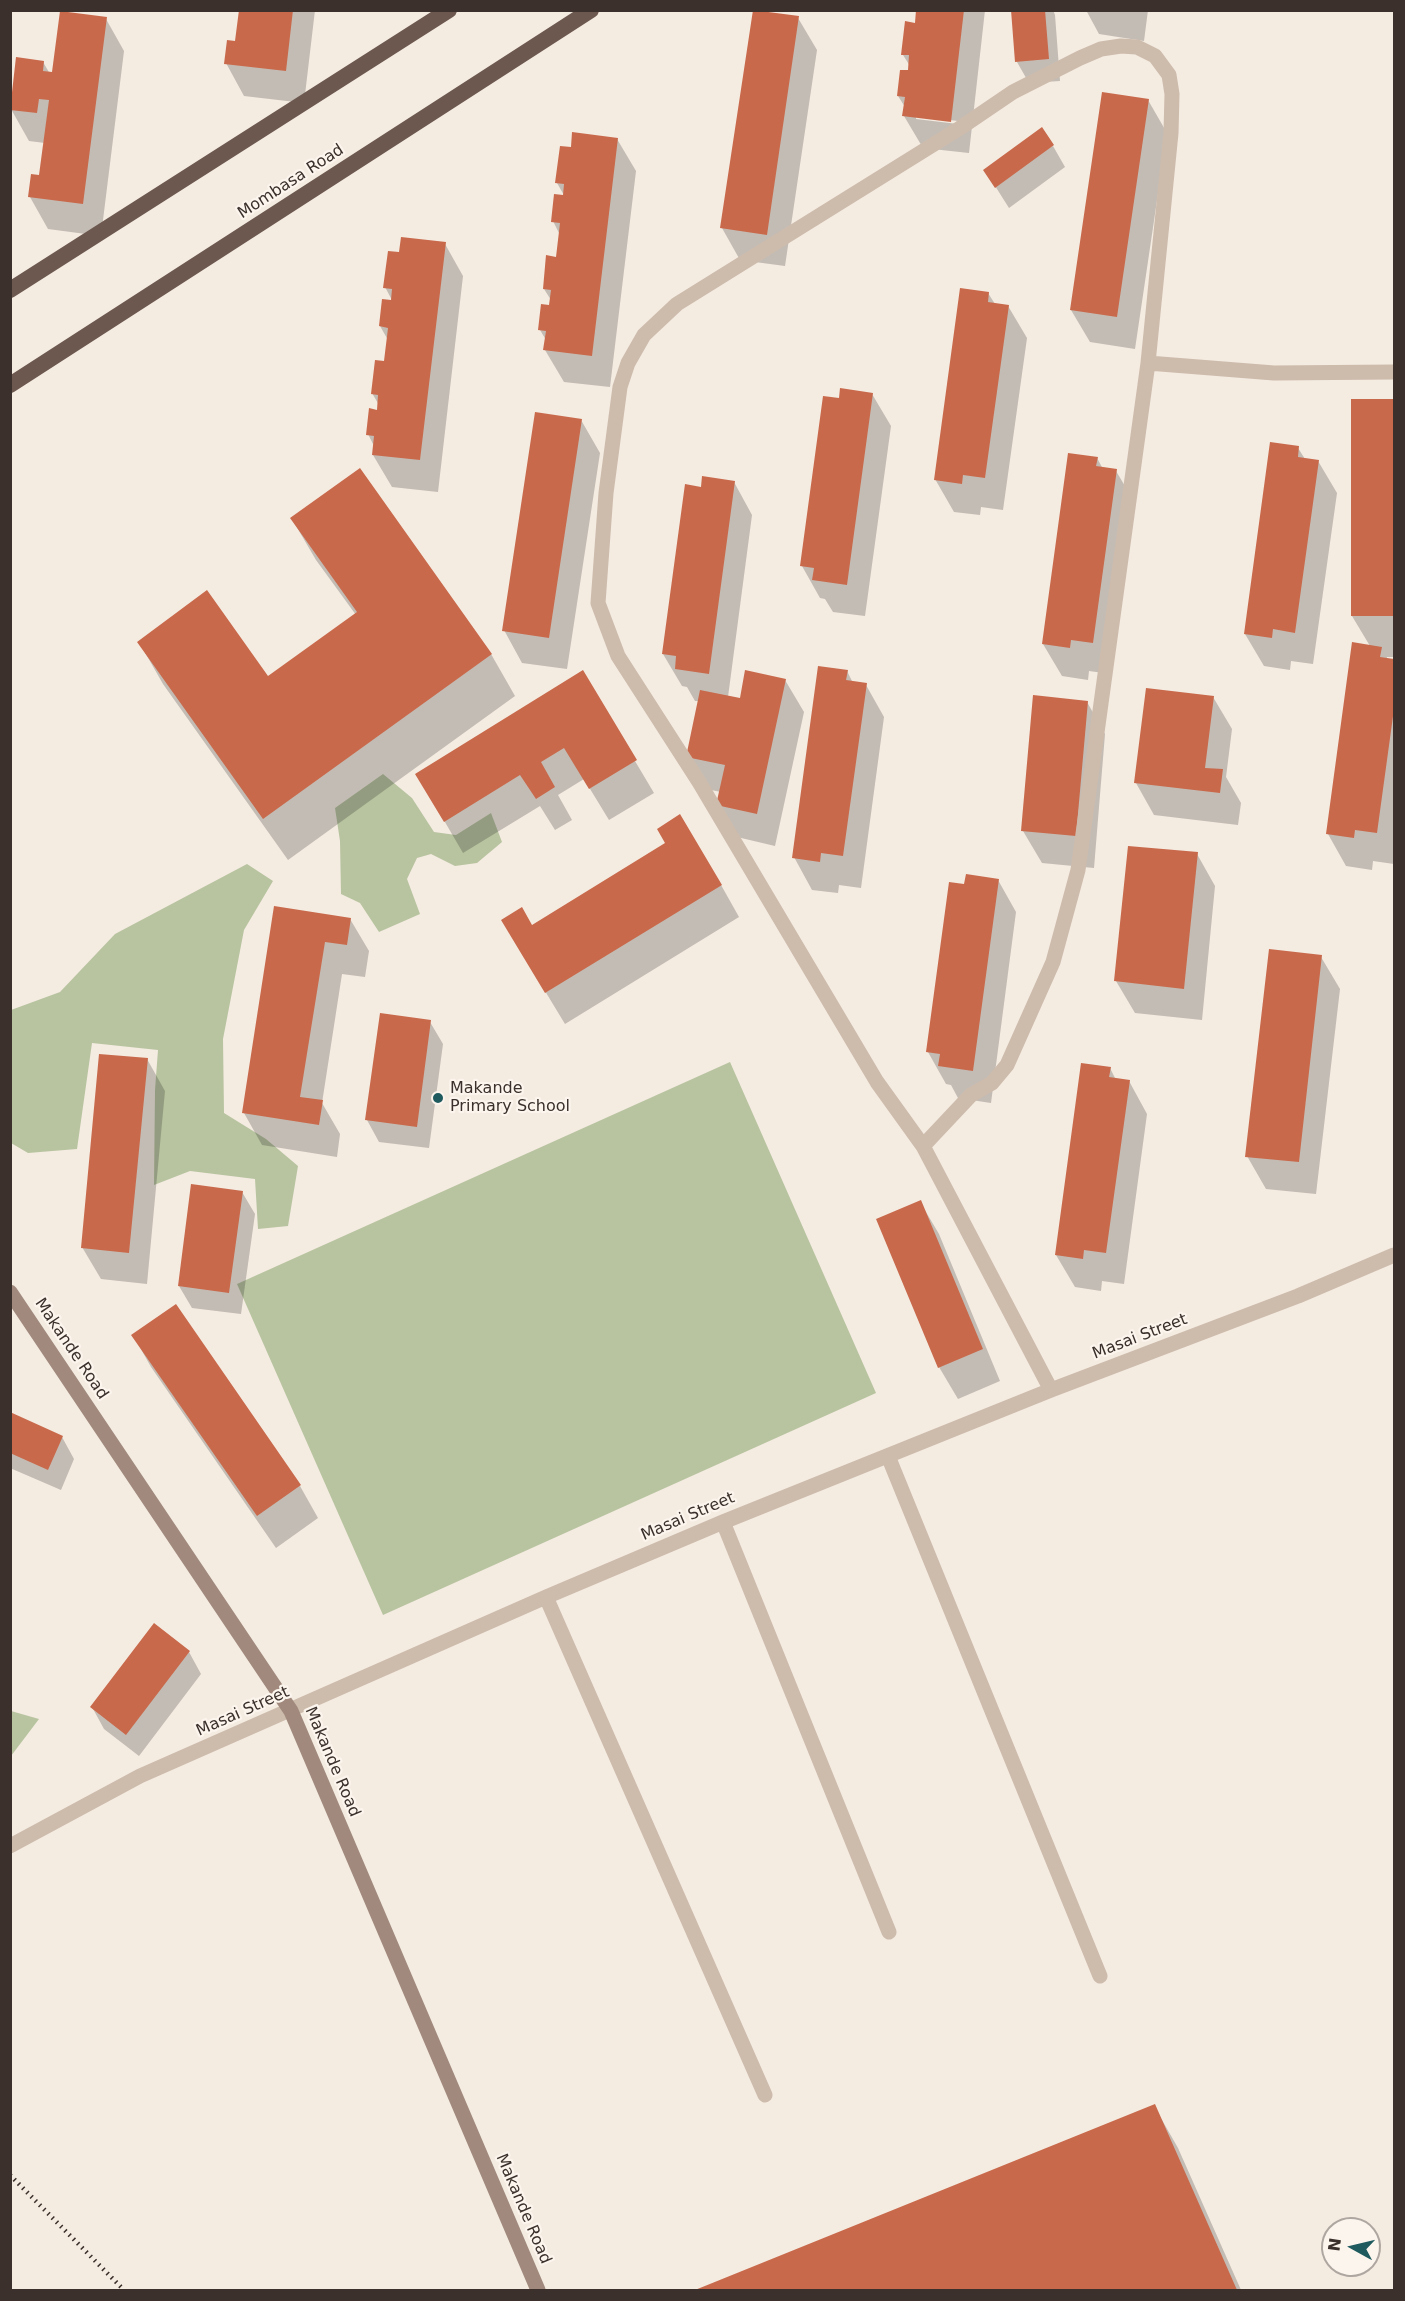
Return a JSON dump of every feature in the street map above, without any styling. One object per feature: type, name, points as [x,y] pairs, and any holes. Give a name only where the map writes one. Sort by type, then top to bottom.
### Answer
[{"type":"highway","points":[[10,290],[449,10]]},
{"type":"highway","name":"Mombasa Road","points":[[10,384],[591,10]]},
{"type":"main road","name":"Makande Road","points":[[10,1292],[291,1711],[538,2290]]},
{"type":"street","points":[[923,1146],[971,1095],[992,1083],[1006,1065],[1053,962],[1078,870],[1148,363],[1170,132],[1172,94],[1169,75],[1155,56],[1137,47],[1121,46],[1101,49],[1013,92],[960,128],[677,303],[644,335],[628,363],[620,387],[606,493],[598,603],[618,656],[699,782],[876,1082],[923,1146],[1052,1390]]},
{"type":"street","points":[[1148,363],[1274,373],[1395,372]]},
{"type":"street","name":"Masai Street","points":[[10,1846],[140,1776],[546,1597],[723,1522],[1052,1390],[1298,1296],[1395,1255]]},
{"type":"street","points":[[888,1456],[1101,1976]]},
{"type":"street","points":[[723,1522],[889,1932]]},
{"type":"street","points":[[546,1597],[765,2095]]},
{"type":"green space","points":[[383,774],[412,798],[434,832],[456,835],[491,813],[502,842],[477,863],[455,866],[431,854],[417,858],[407,879],[420,914],[379,932],[360,903],[341,894],[340,841],[335,808]]},
{"type":"green space","points":[[247,864],[273,881],[244,930],[223,1039],[224,1113],[266,1139],[298,1166],[288,1226],[258,1229],[255,1179],[190,1171],[154,1185],[155,1090],[158,1050],[92,1043],[77,1149],[28,1153],[11,1143],[11,1010],[60,992],[115,934]]},
{"type":"green space","points":[[730,1062],[876,1393],[383,1615],[237,1284]]},
{"type":"green space","points":[[10,1711],[39,1719],[11,1756]]},
{"type":"building","points":[[239,10],[293,10],[286,71],[224,64],[227,40],[235,41]]},
{"type":"building","points":[[753,10],[799,16],[767,235],[720,228]]},
{"type":"building","points":[[916,10],[964,10],[951,122],[902,116],[905,97],[897,96],[900,70],[908,70],[909,55],[901,55],[905,21],[915,23]]},
{"type":"building","points":[[1011,10],[1045,10],[1049,59],[1015,62]]},
{"type":"building","points":[[60,11],[107,17],[83,204],[28,197],[31,174],[39,175],[49,100],[39,99],[37,113],[10,110],[16,57],[44,61],[43,71],[52,72]]},
{"type":"building","points":[[1102,92],[1149,99],[1117,317],[1070,310]]},
{"type":"building","points":[[1042,127],[1054,145],[995,188],[983,170]]},
{"type":"building","points":[[572,132],[618,138],[592,356],[543,350],[546,331],[538,330],[541,304],[549,305],[551,290],[543,289],[546,255],[556,257],[560,223],[551,222],[554,194],[563,195],[564,184],[555,183],[560,146],[571,147]]},
{"type":"building","points":[[401,237],[446,242],[420,460],[372,455],[374,436],[366,435],[369,408],[377,410],[378,395],[371,394],[375,360],[384,361],[388,328],[379,326],[382,299],[391,300],[392,289],[383,288],[388,251],[399,252]]},
{"type":"building","points":[[960,288],[989,292],[988,302],[1009,305],[985,478],[963,475],[962,484],[934,480]]},
{"type":"building","points":[[840,388],[873,393],[847,585],[812,580],[814,568],[800,566],[823,396],[839,398]]},
{"type":"building","points":[[1351,399],[1394,399],[1394,616],[1351,616]]},
{"type":"building","points":[[535,412],[582,419],[549,638],[502,631]]},
{"type":"building","points":[[1270,442],[1299,446],[1298,457],[1319,460],[1295,633],[1273,629],[1272,638],[1244,634]]},
{"type":"building","points":[[1068,453],[1098,457],[1096,466],[1117,469],[1093,643],[1071,640],[1070,648],[1042,644]]},
{"type":"building","points":[[360,468],[492,654],[263,819],[137,642],[207,590],[268,676],[357,612],[290,518]]},
{"type":"building","points":[[702,476],[735,481],[709,674],[675,669],[676,656],[662,654],[685,484],[701,487]]},
{"type":"building","points":[[1352,642],[1382,647],[1380,657],[1394,659],[1394,709],[1377,833],[1355,830],[1354,838],[1326,834]]},
{"type":"building","points":[[818,666],[848,670],[846,680],[867,683],[843,856],[821,853],[820,862],[792,858]]},
{"type":"building","points":[[583,670],[637,760],[589,789],[564,748],[541,762],[555,787],[536,799],[520,775],[444,822],[415,774]]},
{"type":"building","points":[[745,670],[786,679],[757,814],[716,805],[725,765],[686,757],[700,690],[740,698]]},
{"type":"building","points":[[1146,688],[1214,696],[1205,768],[1223,769],[1220,793],[1134,783]]},
{"type":"building","points":[[1033,695],[1088,701],[1076,836],[1021,831]]},
{"type":"building","points":[[680,814],[722,885],[545,993],[501,920],[522,907],[532,925],[665,843],[657,829]]},
{"type":"building","points":[[1128,846],[1198,852],[1184,989],[1114,981]]},
{"type":"building","points":[[966,874],[999,879],[973,1071],[938,1066],[940,1054],[926,1052],[949,882],[964,884]]},
{"type":"building","points":[[274,906],[351,918],[347,945],[325,942],[300,1097],[323,1100],[319,1125],[242,1113]]},
{"type":"building","points":[[1269,949],[1322,955],[1299,1162],[1245,1157]]},
{"type":"building","points":[[380,1013],[431,1020],[417,1127],[365,1120]]},
{"type":"building","points":[[99,1054],[148,1058],[129,1253],[81,1248]]},
{"type":"building","points":[[1081,1063],[1111,1067],[1109,1077],[1130,1080],[1106,1253],[1084,1250],[1083,1259],[1055,1255]]},
{"type":"building","points":[[191,1184],[243,1191],[229,1293],[178,1286]]},
{"type":"building","points":[[921,1200],[983,1349],[938,1368],[876,1219]]},
{"type":"building","points":[[176,1304],[301,1485],[257,1516],[131,1335]]},
{"type":"building","points":[[10,1412],[63,1436],[48,1470],[10,1453]]},
{"type":"building","points":[[154,1623],[190,1651],[126,1735],[90,1707]]},
{"type":"building","points":[[1155,2104],[1237,2290],[695,2290]]},
{"type":"railway","points":[[10,2175],[124,2290]]},
{"type":"place","name":"Makande Primary School","points":[[438,1098]]}]
